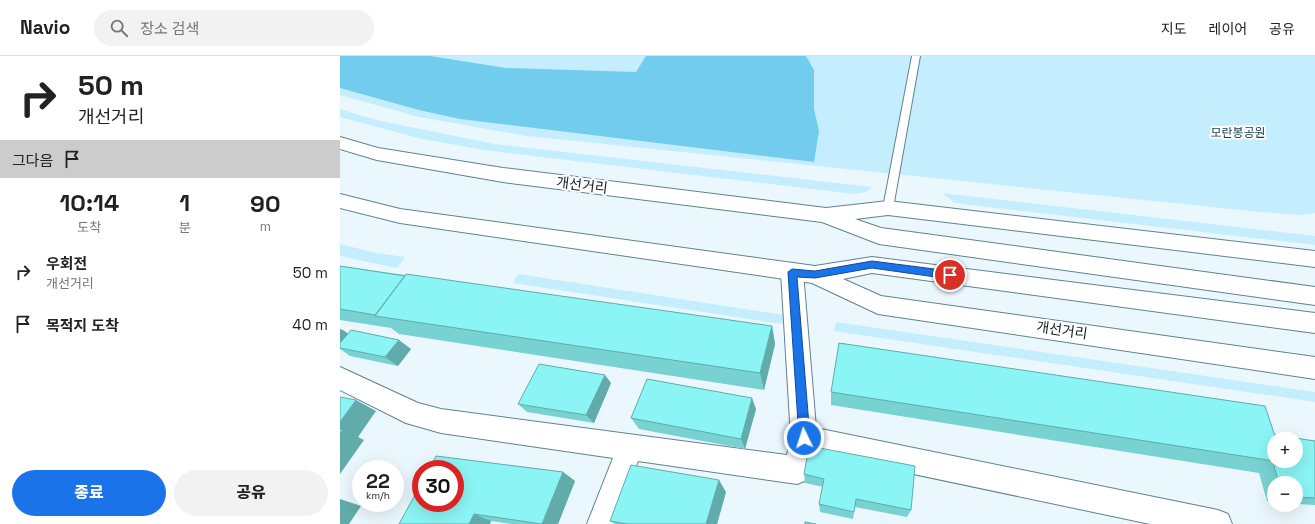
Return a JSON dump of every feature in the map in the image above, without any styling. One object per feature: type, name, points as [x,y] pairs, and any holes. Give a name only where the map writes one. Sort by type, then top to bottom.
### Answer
[{"type":"main road","name":"개선거리","points":[[340,143],[377,154],[503,175],[826,215],[888,208],[1315,259]]},
{"type":"main road","name":"개선거리","points":[[340,201],[400,216],[804,274],[878,304],[1315,368]]},
{"type":"main road","name":"개선거리","points":[[826,215],[879,236],[1315,296]]},
{"type":"main road","name":"개선거리","points":[[804,274],[872,265],[1315,322]]},
{"type":"main road","points":[[340,378],[415,414],[440,420],[797,470],[804,438],[804,274]]},
{"type":"main road","points":[[804,438],[1218,524]]},
{"type":"main road","points":[[601,524],[630,447]]},
{"type":"lane","points":[[888,208],[916,56]]},
{"type":"green space","name":"모란봉공원","points":[[340,56],[1315,56],[1315,213],[1299,215],[1261,212],[527,136],[419,117],[340,95]]},
{"type":"green space","points":[[340,109],[376,120],[495,144],[872,187],[866,192],[855,194],[491,151],[422,139],[340,117]]},
{"type":"green space","points":[[942,193],[1315,236],[1315,245],[962,204],[953,202]]},
{"type":"green space","points":[[340,244],[376,253],[405,257],[397,268],[340,256]]},
{"type":"green space","points":[[518,274],[784,315],[782,324],[513,283]]},
{"type":"green space","points":[[836,322],[1315,392],[1315,402],[834,331]]},
{"type":"shaded area","points":[[340,56],[430,56],[506,68],[636,72],[646,56],[806,56],[814,70],[814,109],[819,131],[814,162],[460,119],[419,110],[340,88]]},
{"type":"building","points":[[340,266],[405,276],[375,315],[340,309]]},
{"type":"building","points":[[406,274],[772,326],[760,373],[375,316]]},
{"type":"building","points":[[351,330],[399,340],[385,357],[340,348],[340,343]]},
{"type":"building","points":[[839,343],[1265,406],[1274,432],[1267,432],[1267,460],[831,392]]},
{"type":"building","points":[[539,364],[605,375],[586,415],[518,404]]},
{"type":"building","points":[[647,379],[752,398],[741,439],[631,418]]},
{"type":"building","points":[[340,397],[356,400],[340,422]]},
{"type":"building","points":[[1303,439],[1315,441],[1315,498],[1303,497],[1303,476],[1277,476],[1275,468],[1303,468]]},
{"type":"building","points":[[809,446],[915,466],[911,510],[856,499],[854,512],[819,504],[824,479],[804,474]]},
{"type":"building","points":[[436,456],[563,472],[542,524],[474,514],[469,524],[399,524],[412,500],[412,512],[464,512],[464,460],[434,460]]},
{"type":"building","points":[[631,465],[719,480],[706,524],[627,524],[610,521]]},
{"type":"building","points":[[805,522],[816,524],[805,524]]},
{"type":"route","points":[[804,438],[792,272],[815,275],[872,265],[950,275]]}]
